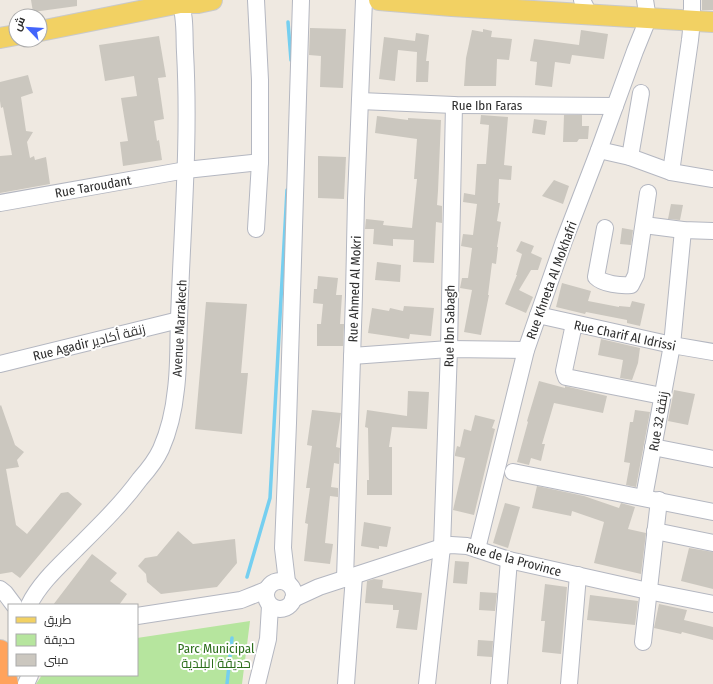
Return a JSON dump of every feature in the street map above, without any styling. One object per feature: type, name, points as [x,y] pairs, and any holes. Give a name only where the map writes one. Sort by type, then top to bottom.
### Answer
[{"type":"highway","points":[[0,651],[7,684]]},
{"type":"main road","points":[[48,29],[180,2],[212,0]]},
{"type":"main road","points":[[379,0],[585,7],[648,19],[713,22]]},
{"type":"street","points":[[256,0],[260,80],[260,162],[256,229]]},
{"type":"street","points":[[258,684],[279,595],[283,548],[301,0]]},
{"type":"street","name":"Rue Ahmed Al Mokri","points":[[346,684],[350,577],[352,356],[356,200],[364,0]]},
{"type":"street","points":[[645,0],[648,19]]},
{"type":"street","points":[[671,172],[692,21],[692,0]]},
{"type":"street","name":"Avenue Marrakech","points":[[30,604],[37,590],[48,577],[100,526],[148,470],[160,450],[170,423],[176,391],[178,364],[186,170],[186,58],[180,2]]},
{"type":"street","name":"Rue Khneta Al Mokhafri","points":[[477,549],[526,350],[564,241],[648,19]]},
{"type":"street","points":[[630,157],[641,93]]},
{"type":"street","name":"Rue Ibn Faras","points":[[360,101],[454,105],[615,106]]},
{"type":"street","name":"Rue Ibn Sabagh","points":[[427,684],[442,547],[449,349],[454,105]]},
{"type":"street","points":[[599,150],[630,157],[671,172],[713,179]]},
{"type":"street","name":"Rue Taroudant","points":[[0,202],[186,170],[260,162]]},
{"type":"street","points":[[605,228],[596,277],[602,281],[629,286],[633,283],[636,275],[648,193]]},
{"type":"street","points":[[644,225],[683,230],[713,231]]},
{"type":"street","name":"Rue 32 زنقة","points":[[643,642],[655,531],[652,499],[653,447],[672,345],[683,230]]},
{"type":"street","name":"Rue Charif Al Idrissi","points":[[538,315],[672,345],[713,352]]},
{"type":"street","name":"Rue Agadir زنقة أكادير","points":[[0,364],[179,320]]},
{"type":"street","points":[[574,324],[564,371],[566,377],[662,396]]},
{"type":"street","points":[[352,356],[449,349],[526,350]]},
{"type":"street","points":[[653,447],[713,459]]},
{"type":"street","points":[[513,472],[713,512]]},
{"type":"street","points":[[655,531],[713,543]]},
{"type":"street","name":"Rue de la Province","points":[[138,616],[279,595],[319,587],[442,547],[458,545],[477,549],[509,560],[713,604]]},
{"type":"street","points":[[500,684],[509,560]]},
{"type":"street","points":[[569,684],[578,575]]},
{"type":"street","points":[[0,589],[13,604]]},
{"type":"green space","name":"Parc Municipal حديقة البلدية","points":[[250,621],[242,684],[36,684],[41,676],[138,676],[138,638]]},
{"type":"building","points":[[31,0],[77,0],[77,6],[48,10],[48,8],[32,8]]},
{"type":"building","points":[[702,0],[713,0],[713,10],[702,10]]},
{"type":"building","points":[[310,28],[346,29],[343,88],[320,87],[321,56],[309,55]]},
{"type":"building","points":[[483,29],[492,31],[491,37],[512,39],[509,60],[497,59],[496,86],[464,86],[466,58],[472,30],[483,32]]},
{"type":"building","points":[[581,30],[608,34],[604,59],[572,55],[570,64],[555,62],[552,87],[535,85],[537,62],[530,61],[534,39],[579,45]]},
{"type":"building","points":[[416,33],[429,35],[426,61],[429,61],[428,82],[416,82],[417,52],[398,50],[395,81],[379,79],[384,37],[415,41]]},
{"type":"building","points":[[159,36],[166,77],[158,78],[164,119],[154,121],[162,160],[123,166],[120,142],[128,141],[121,98],[137,96],[134,76],[105,81],[99,45]]},
{"type":"building","points":[[28,75],[33,93],[21,97],[26,131],[33,132],[27,142],[30,158],[34,156],[35,160],[46,157],[50,184],[0,193],[0,156],[12,155],[3,107],[1,108],[0,82]]},
{"type":"building","points":[[481,115],[508,117],[504,165],[512,166],[511,180],[499,179],[498,203],[500,203],[497,221],[501,222],[496,264],[492,263],[489,295],[481,335],[464,332],[472,290],[460,288],[462,278],[468,278],[472,248],[461,246],[463,234],[473,235],[477,204],[463,202],[464,193],[475,195],[477,164],[486,164],[489,125],[480,124]]},
{"type":"building","points":[[564,115],[582,115],[582,126],[589,126],[588,139],[579,139],[577,142],[563,142]]},
{"type":"building","points":[[377,116],[408,120],[408,118],[441,120],[437,205],[442,206],[442,223],[436,222],[434,263],[413,262],[414,240],[393,239],[393,246],[373,244],[374,229],[365,229],[366,219],[384,221],[383,225],[412,228],[417,179],[414,179],[417,139],[375,133]]},
{"type":"building","points":[[534,119],[547,121],[545,135],[532,133]]},
{"type":"building","points":[[318,156],[346,157],[344,199],[318,198]]},
{"type":"building","points":[[554,180],[569,186],[563,204],[542,196]]},
{"type":"building","points":[[671,204],[683,205],[680,220],[668,219]]},
{"type":"building","points":[[622,228],[633,230],[631,245],[620,244]]},
{"type":"building","points":[[521,241],[534,246],[531,253],[542,258],[538,270],[531,270],[519,290],[533,297],[526,313],[505,304],[517,275],[522,254],[516,251]]},
{"type":"building","points":[[377,262],[401,265],[400,282],[375,280]]},
{"type":"building","points":[[318,276],[338,278],[336,295],[342,295],[340,324],[344,324],[343,346],[317,346],[317,324],[321,324],[323,304],[313,303],[314,289],[317,289]]},
{"type":"building","points":[[562,283],[591,291],[588,301],[619,307],[630,307],[632,301],[645,304],[640,326],[627,323],[627,320],[586,312],[585,314],[556,307]]},
{"type":"building","points":[[206,302],[247,304],[241,373],[248,373],[242,434],[195,429]]},
{"type":"building","points":[[404,306],[434,308],[431,336],[410,334],[409,339],[368,333],[372,308],[389,311],[390,308],[403,311]]},
{"type":"building","points":[[601,339],[640,348],[638,363],[632,380],[620,378],[623,360],[598,355]]},
{"type":"building","points":[[539,381],[565,388],[565,386],[607,396],[603,413],[554,403],[542,444],[545,444],[541,461],[531,458],[529,465],[517,462]]},
{"type":"building","points":[[674,390],[695,394],[688,425],[668,421]]},
{"type":"building","points":[[408,391],[429,392],[427,429],[392,427],[389,447],[392,447],[392,495],[367,495],[367,480],[369,480],[368,428],[365,427],[367,410],[407,416]]},
{"type":"building","points":[[1,405],[15,445],[24,452],[17,460],[19,467],[6,469],[16,525],[27,534],[61,493],[68,492],[82,504],[20,578],[12,572],[0,574]]},
{"type":"building","points":[[312,410],[341,413],[336,447],[340,448],[339,464],[334,463],[331,487],[338,488],[338,497],[330,496],[325,543],[333,544],[330,564],[304,561],[308,524],[305,523],[310,488],[306,488],[312,446],[307,445]]},
{"type":"building","points":[[635,410],[650,412],[636,487],[626,485],[630,463],[624,462],[630,422],[633,422]]},
{"type":"building","points":[[475,415],[495,420],[492,428],[495,429],[474,515],[453,510],[465,458],[455,456],[455,454],[457,446],[460,447],[464,429],[471,431]]},
{"type":"building","points":[[537,486],[584,496],[619,508],[621,503],[635,507],[628,529],[646,533],[641,574],[594,563],[604,522],[572,511],[571,516],[532,508]]},
{"type":"building","points":[[505,503],[520,507],[508,548],[493,543]]},
{"type":"building","points":[[364,522],[391,527],[387,547],[379,546],[379,549],[361,546]]},
{"type":"building","points":[[178,531],[193,544],[235,539],[237,563],[217,587],[161,594],[147,582],[146,574],[138,566],[145,558],[157,556]]},
{"type":"building","points":[[689,548],[713,552],[713,589],[681,581]]},
{"type":"building","points":[[92,554],[117,573],[110,581],[127,594],[120,604],[54,604]]},
{"type":"building","points":[[455,561],[469,562],[467,584],[453,583]]},
{"type":"building","points":[[374,579],[383,580],[382,588],[422,593],[417,630],[396,628],[399,610],[393,610],[393,605],[365,603],[367,581]]},
{"type":"building","points":[[545,584],[567,587],[561,654],[542,652],[545,621],[541,621]]},
{"type":"building","points":[[480,592],[497,593],[495,611],[479,610]]},
{"type":"building","points":[[590,595],[638,601],[635,625],[587,620]]},
{"type":"building","points":[[659,604],[687,610],[684,620],[713,627],[713,640],[682,632],[681,634],[654,628]]},
{"type":"building","points":[[478,640],[493,641],[492,657],[477,656]]},
{"type":"waterway","points":[[288,22],[291,60]]},
{"type":"waterway","points":[[247,577],[270,498],[287,190]]},
{"type":"waterway","points":[[227,684],[232,638]]}]
